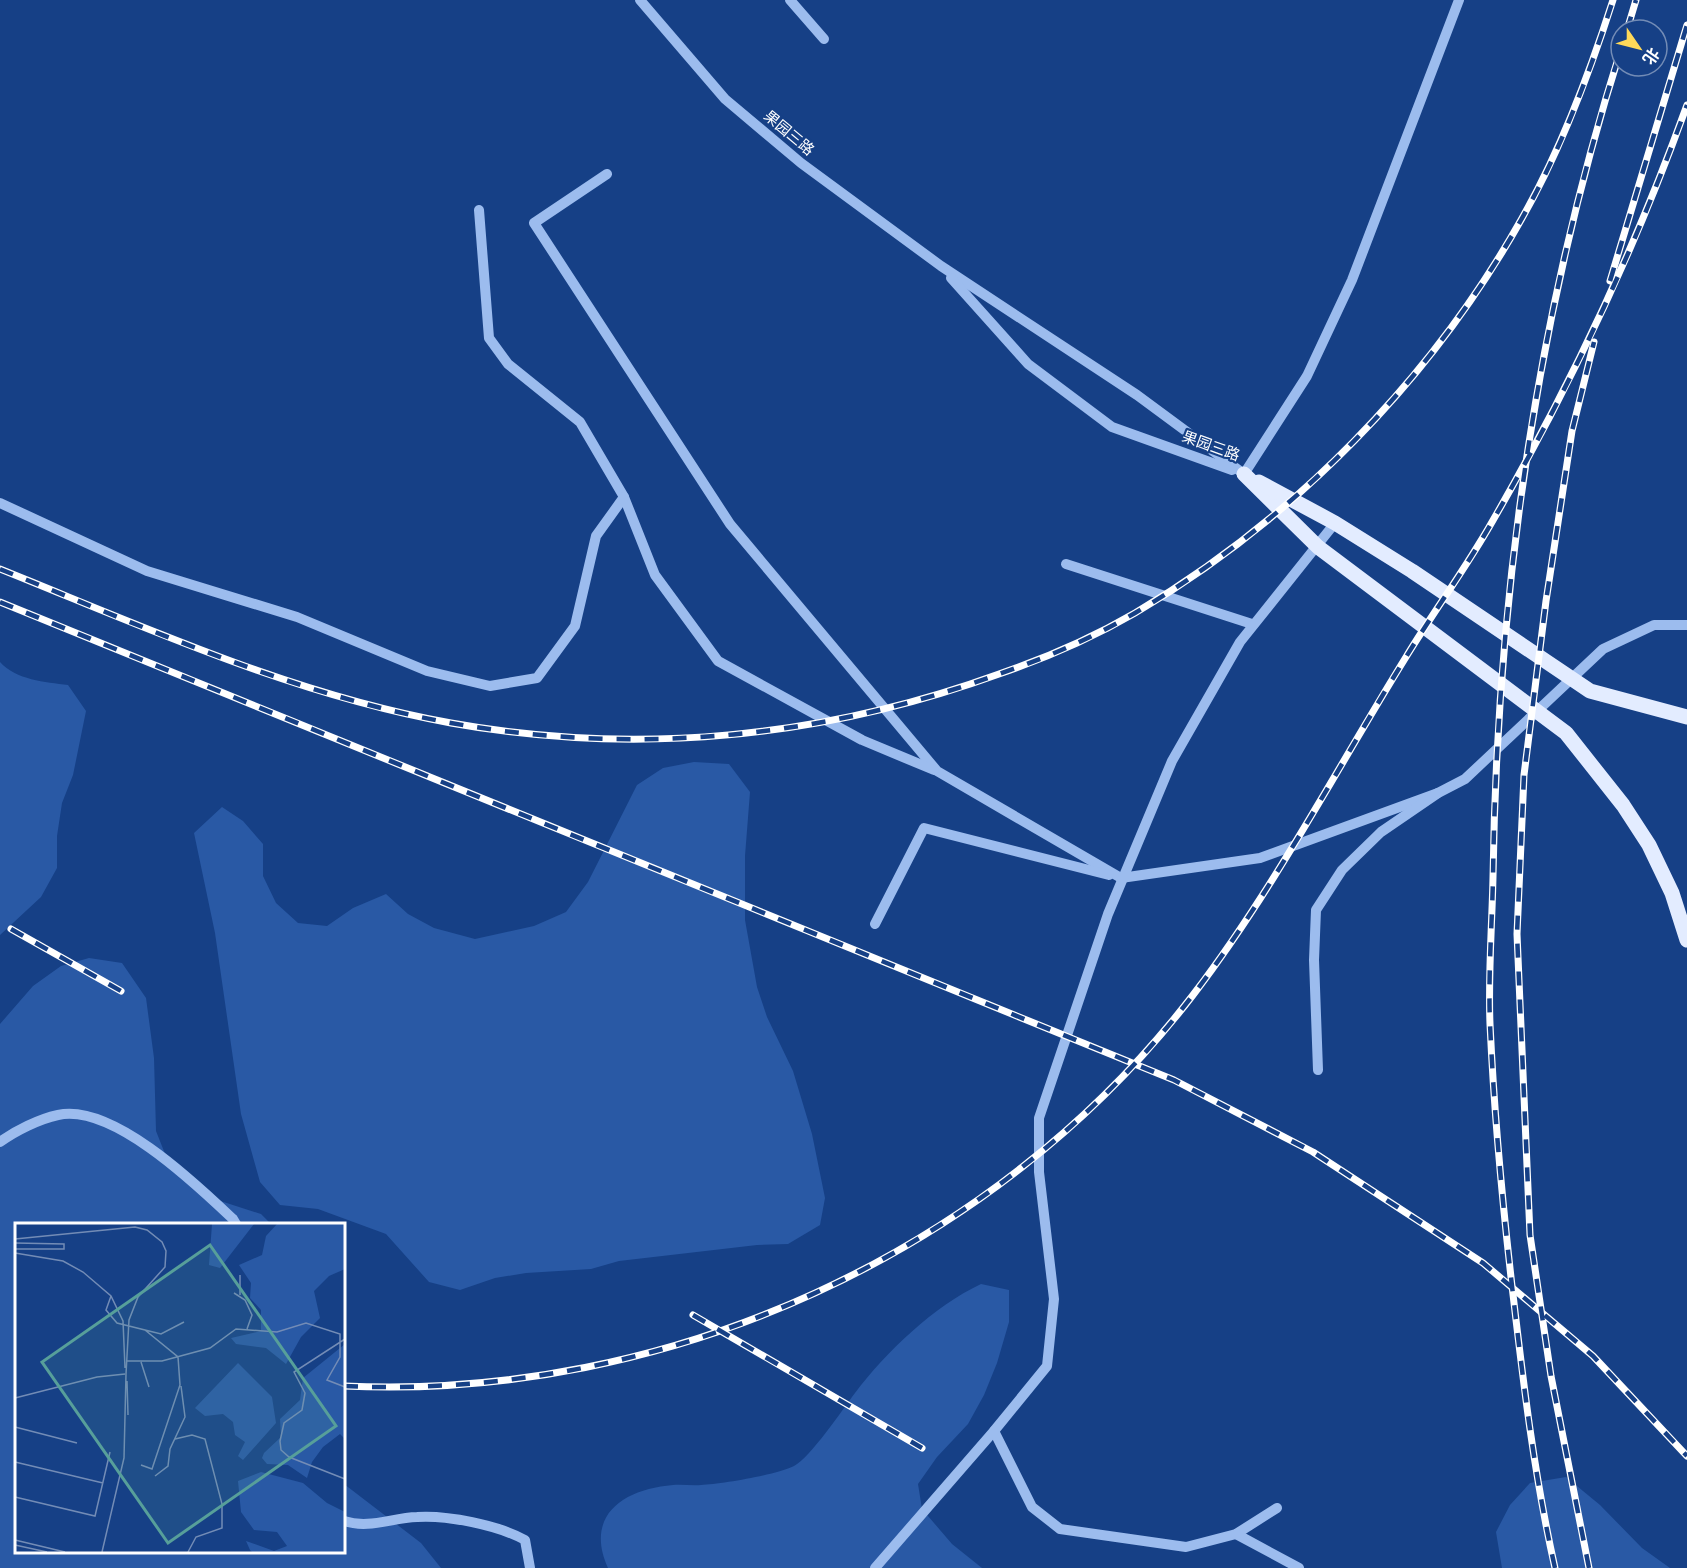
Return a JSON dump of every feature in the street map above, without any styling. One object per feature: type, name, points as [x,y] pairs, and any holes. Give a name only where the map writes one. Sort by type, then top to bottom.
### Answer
[{"type":"main road","points":[[1244,474],[1335,523],[1412,571],[1590,691],[1687,717]]},
{"type":"main road","points":[[1244,474],[1318,547],[1566,733],[1623,805],[1649,845],[1672,893],[1687,939]]},
{"type":"street","name":"果园三路","points":[[639,0],[725,99],[801,163],[941,266],[1137,395],[1244,474]]},
{"type":"street","points":[[790,0],[824,39]]},
{"type":"street","points":[[1244,474],[1307,376],[1352,280],[1459,0]]},
{"type":"street","points":[[607,174],[534,224],[730,524],[937,771]]},
{"type":"street","points":[[479,210],[489,338],[508,364],[580,422],[624,497],[655,575],[718,661],[862,740],[937,771],[1121,878]]},
{"type":"street","name":"果园三路","points":[[941,266],[1028,364],[1112,427],[1244,474]]},
{"type":"street","points":[[0,503],[147,571],[297,617],[427,671],[490,686],[537,678],[575,626],[596,536],[624,497]]},
{"type":"street","points":[[875,1568],[1047,1366],[1054,1299],[1039,1172],[1040,1118],[1108,914],[1168,772],[1240,642],[1252,624],[1318,547],[1335,523]]},
{"type":"street","points":[[1066,564],[1252,624]]},
{"type":"street","points":[[1318,1070],[1314,960],[1316,910],[1342,870],[1381,832],[1438,793],[1465,779],[1603,649],[1654,625],[1687,625]]},
{"type":"street","points":[[875,924],[924,828],[1121,878],[1260,858],[1438,793]]},
{"type":"street","points":[[0,1143],[12,1134],[59,1114],[89,1116],[110,1123],[152,1150],[196,1184],[235,1223]]},
{"type":"street","points":[[994,1431],[1032,1507],[1060,1529],[1186,1547],[1236,1534],[1277,1508]]},
{"type":"street","points":[[345,1521],[360,1526],[418,1516],[506,1529],[525,1540],[530,1568]]},
{"type":"street","points":[[1236,1534],[1299,1568]]},
{"type":"shaded area","points":[[0,662],[22,676],[68,685],[86,711],[73,775],[62,803],[57,836],[57,868],[41,897],[0,935]]},
{"type":"shaded area","points":[[694,762],[729,764],[750,792],[745,856],[745,920],[757,987],[767,1017],[793,1071],[812,1134],[825,1198],[820,1225],[788,1244],[757,1245],[619,1261],[591,1269],[526,1273],[495,1278],[460,1290],[429,1282],[386,1234],[318,1209],[280,1205],[260,1182],[241,1114],[215,933],[194,833],[222,807],[243,821],[263,844],[263,876],[276,903],[298,923],[327,926],[353,908],[386,894],[408,914],[434,928],[475,939],[534,926],[566,912],[588,882],[637,785],[663,768]]},
{"type":"shaded area","points":[[89,958],[122,963],[146,998],[154,1058],[156,1131],[171,1169],[202,1195],[261,1214],[270,1223],[15,1223],[15,1553],[345,1553],[345,1485],[421,1543],[441,1568],[0,1568],[0,1024],[33,986],[61,966]]},
{"type":"shaded area","points":[[981,1284],[1009,1290],[1009,1322],[997,1363],[984,1395],[968,1424],[937,1457],[918,1484],[922,1509],[952,1544],[982,1568],[608,1568],[602,1549],[601,1533],[605,1520],[613,1508],[639,1492],[655,1488],[734,1481],[775,1473],[794,1466],[817,1444],[867,1377],[896,1346],[929,1317],[963,1293]]},
{"type":"shaded area","points":[[1566,1477],[1600,1505],[1642,1548],[1670,1568],[1502,1568],[1496,1532],[1510,1505],[1530,1483]]},
{"type":"railway","points":[[0,569],[222,658],[278,678],[393,711],[451,723],[520,733],[590,738],[659,739],[728,735],[797,726],[865,713],[933,696],[1017,668],[1102,631],[1193,576],[1249,535],[1303,490],[1354,442],[1401,390],[1445,336],[1485,279],[1521,220],[1573,113],[1613,0]]},
{"type":"railway","points":[[1631,18],[1636,0]]},
{"type":"railway","points":[[1610,281],[1687,25]]},
{"type":"railway","points":[[1555,1568],[1535,1463],[1525,1392],[1508,1253],[1496,1122],[1489,987],[1496,772],[1513,562],[1544,355],[1591,150],[1612,78]]},
{"type":"railway","points":[[345,1386],[465,1384],[585,1368],[702,1337],[815,1293],[923,1236],[1022,1167],[1113,1086],[1193,995],[1223,955],[1278,871],[1406,657],[1482,539],[1548,421],[1599,318],[1667,160],[1687,105]]},
{"type":"railway","points":[[1589,1568],[1551,1376],[1530,1235],[1517,934],[1524,775],[1546,601],[1572,431],[1594,342]]},
{"type":"railway","points":[[0,602],[1174,1080],[1313,1152],[1483,1263],[1593,1356],[1687,1456]]},
{"type":"railway","points":[[11,929],[121,991]]},
{"type":"railway","points":[[693,1315],[922,1448]]}]
